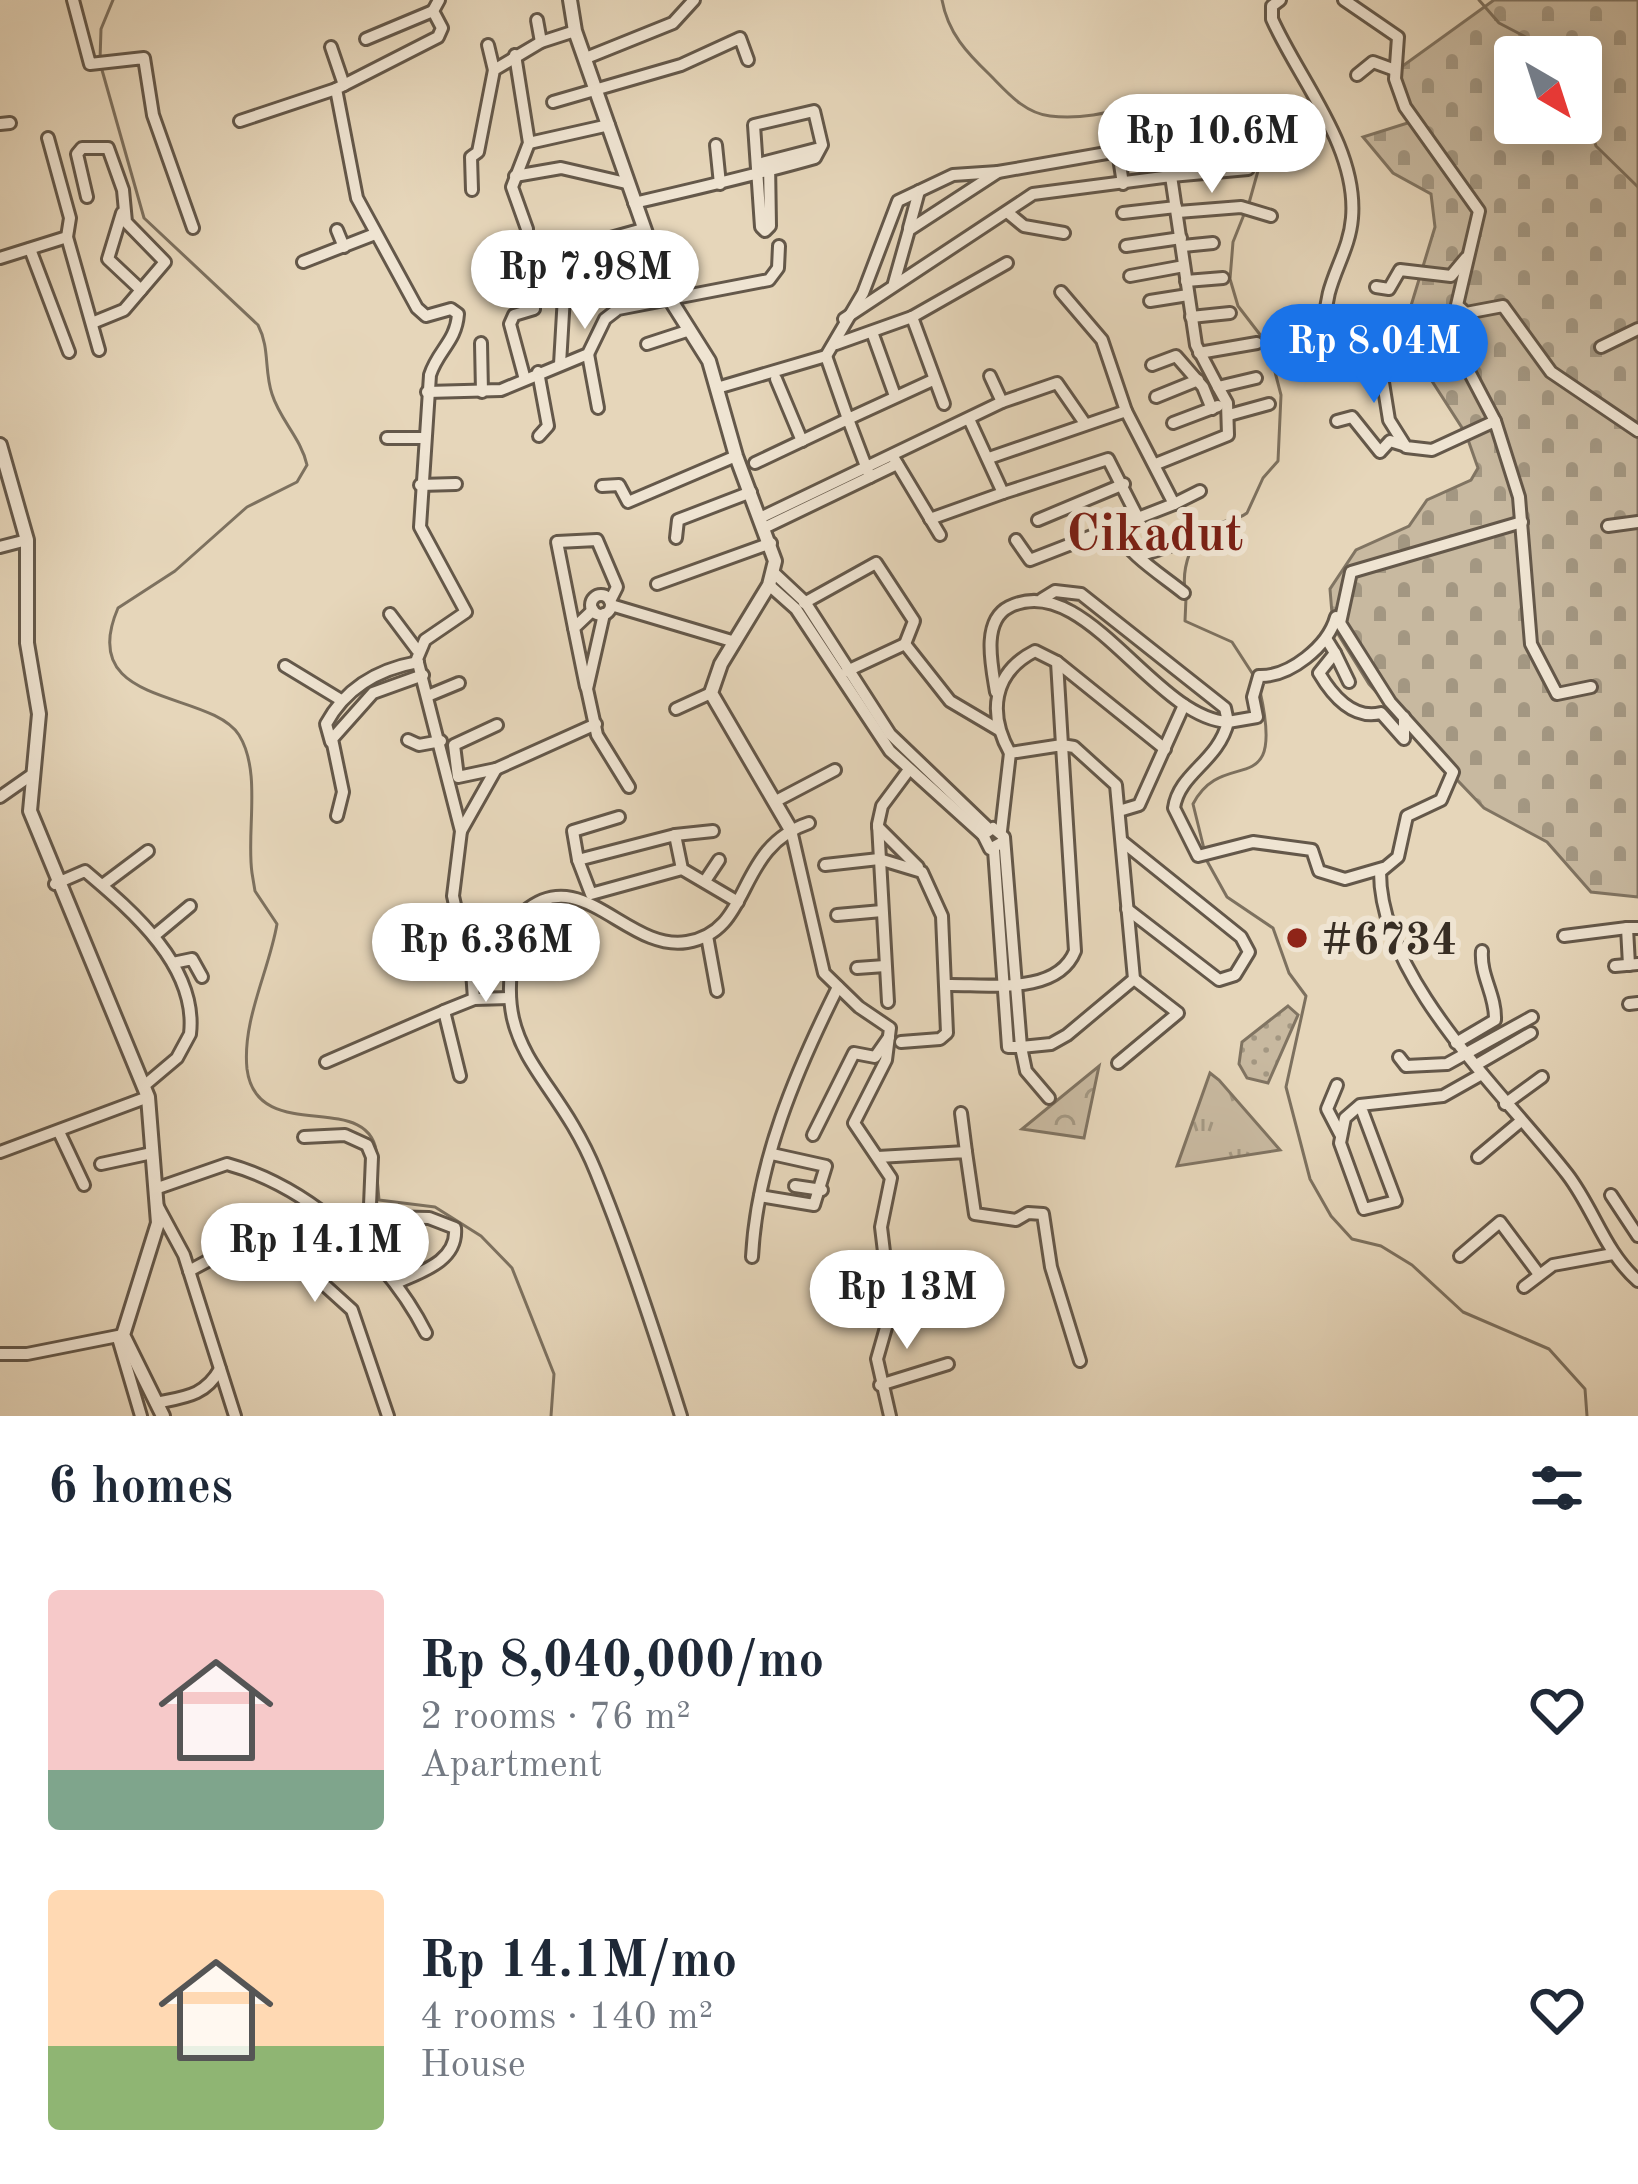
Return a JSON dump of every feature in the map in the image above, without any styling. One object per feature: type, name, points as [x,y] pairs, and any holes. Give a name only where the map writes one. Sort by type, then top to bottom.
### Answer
[{"type":"street","points":[[73,0],[90,64],[145,58],[164,148],[193,228]]},
{"type":"street","points":[[570,0],[574,31],[599,91],[643,229],[668,296],[710,361],[736,456],[771,543],[771,579],[711,693],[676,709]]},
{"type":"street","points":[[586,58],[635,43],[673,23],[694,0]]},
{"type":"street","points":[[1280,0],[1272,6],[1272,19],[1338,148],[1352,200],[1352,224],[1330,278],[1326,326]]},
{"type":"street","points":[[1344,0],[1398,37],[1395,70],[1412,121],[1479,211],[1456,299],[1466,313]]},
{"type":"street","points":[[240,121],[340,87],[438,37],[442,28],[436,6],[366,40]]},
{"type":"street","points":[[538,20],[541,42]]},
{"type":"street","points":[[494,70],[541,42],[574,31]]},
{"type":"street","points":[[554,103],[681,65],[740,38],[748,60]]},
{"type":"street","points":[[472,190],[471,156],[478,152],[490,109],[494,70],[488,45]]},
{"type":"street","points":[[331,47],[357,198],[421,313],[451,309],[458,314],[457,336],[435,360],[420,485],[423,536],[466,612],[419,662],[373,693],[331,742]]},
{"type":"street","points":[[515,55],[530,143],[512,187],[527,229],[526,276]]},
{"type":"street","points":[[1357,75],[1373,62],[1395,70]]},
{"type":"street","points":[[634,203],[815,158],[822,145],[814,111],[757,122],[765,167]]},
{"type":"street","points":[[1118,152],[1144,123],[1190,112]]},
{"type":"street","points":[[530,143],[609,125]]},
{"type":"street","points":[[47,138],[70,218],[67,237],[99,350]]},
{"type":"street","points":[[717,388],[826,356],[863,293],[898,201],[919,190],[953,175],[1229,139]]},
{"type":"street","points":[[164,148],[182,142]]},
{"type":"street","points":[[716,145],[720,184]]},
{"type":"street","points":[[87,197],[77,154],[104,147],[112,152],[123,190],[122,212],[108,259],[141,290]]},
{"type":"street","points":[[1118,152],[1123,184]]},
{"type":"street","points":[[515,176],[561,168],[626,183]]},
{"type":"street","points":[[844,319],[1036,193],[1248,169]]},
{"type":"street","points":[[908,230],[998,172]]},
{"type":"street","points":[[1156,464],[1224,439],[1228,409],[1198,353],[1171,176]]},
{"type":"street","points":[[894,283],[919,190]]},
{"type":"street","points":[[1123,213],[1241,208],[1266,216]]},
{"type":"street","points":[[92,323],[119,313],[165,262],[135,235],[122,212]]},
{"type":"street","points":[[1007,212],[1024,226],[1064,233]]},
{"type":"street","points":[[589,244],[643,229]]},
{"type":"street","points":[[337,230],[344,247]]},
{"type":"street","points":[[302,262],[375,234]]},
{"type":"street","points":[[0,258],[67,237]]},
{"type":"street","points":[[1126,246],[1213,243]]},
{"type":"street","points":[[598,409],[588,355],[605,319],[618,309],[668,296],[769,280],[778,268],[778,246]]},
{"type":"street","points":[[30,249],[69,352]]},
{"type":"street","points":[[1376,287],[1389,289],[1400,270],[1451,276],[1472,250]]},
{"type":"street","points":[[836,344],[912,317],[1007,263]]},
{"type":"street","points":[[1130,276],[1184,266]]},
{"type":"street","points":[[1150,301],[1222,278]]},
{"type":"street","points":[[1061,292],[1102,340],[1126,411],[1174,504]]},
{"type":"street","points":[[560,364],[564,296]]},
{"type":"street","points":[[1466,313],[1503,307],[1551,372],[1638,431]]},
{"type":"street","points":[[524,376],[511,319],[534,309]]},
{"type":"street","points":[[1191,317],[1230,313]]},
{"type":"street","points":[[1466,313],[1460,331],[1462,358],[1495,422],[1522,522],[1531,644],[1557,694],[1591,687]]},
{"type":"street","points":[[912,317],[944,404]]},
{"type":"street","points":[[1601,347],[1638,329]]},
{"type":"street","points":[[647,344],[690,330]]},
{"type":"street","points":[[872,332],[896,396]]},
{"type":"street","points":[[1198,353],[1257,343]]},
{"type":"street","points":[[481,344],[482,392]]},
{"type":"street","points":[[1152,365],[1172,354],[1198,380],[1212,409]]},
{"type":"street","points":[[428,392],[501,390],[524,376],[588,355]]},
{"type":"street","points":[[826,356],[868,473]]},
{"type":"street","points":[[1381,370],[1389,420],[1406,446]]},
{"type":"street","points":[[538,372],[548,426],[539,436]]},
{"type":"street","points":[[990,376],[1002,402]]},
{"type":"street","points":[[1218,387],[1256,378]]},
{"type":"street","points":[[776,379],[802,441]]},
{"type":"street","points":[[755,463],[933,380]]},
{"type":"street","points":[[1156,397],[1198,380]]},
{"type":"street","points":[[764,522],[896,460],[1002,402],[1060,384],[1084,422]]},
{"type":"street","points":[[1173,423],[1212,409],[1269,404]]},
{"type":"street","points":[[988,458],[1126,411]]},
{"type":"street","points":[[1337,421],[1352,417],[1380,452],[1390,441],[1432,450],[1495,422]]},
{"type":"street","points":[[969,419],[1003,493]]},
{"type":"street","points":[[387,438],[423,438]]},
{"type":"street","points":[[0,445],[27,540],[27,643],[39,714],[30,812],[56,884],[146,1091],[158,1205],[154,1239],[120,1336],[141,1416]]},
{"type":"street","points":[[602,486],[619,484],[628,502],[736,456]]},
{"type":"street","points":[[930,519],[1108,459],[1138,518]]},
{"type":"street","points":[[896,460],[940,535]]},
{"type":"street","points":[[420,485],[456,484]]},
{"type":"street","points":[[1039,520],[1124,484]]},
{"type":"street","points":[[1016,540],[1030,560],[1200,491]]},
{"type":"street","points":[[676,538],[678,520],[751,492]]},
{"type":"street","points":[[1042,599],[1073,613],[1184,706],[1211,721],[1228,722],[1257,717],[1257,679],[1280,675],[1327,640],[1347,579],[1358,569],[1419,556],[1522,522]]},
{"type":"street","points":[[1608,526],[1638,522]]},
{"type":"street","points":[[1113,527],[1124,546],[1142,555],[1184,593]]},
{"type":"street","points":[[1142,555],[1188,539]]},
{"type":"street","points":[[0,547],[27,540]]},
{"type":"street","points":[[587,689],[605,608],[617,586],[597,540],[557,542],[587,689],[603,748],[629,787]]},
{"type":"street","points":[[657,584],[771,543]]},
{"type":"street","points":[[801,606],[876,563],[914,621],[904,644],[846,672]]},
{"type":"street","points":[[771,579],[801,606],[902,748],[994,837]]},
{"type":"street","points":[[1049,1098],[1026,1071],[1010,983],[994,837],[1010,753],[999,730],[994,621],[1003,610],[1055,591],[1081,594],[1226,708],[1228,722],[1217,750],[1182,784],[1174,804],[1195,854],[1266,842],[1312,850],[1319,871],[1339,879],[1383,868],[1398,857],[1407,816],[1441,800],[1451,785],[1450,765],[1404,715],[1342,631],[1339,610]]},
{"type":"street","points":[[574,628],[605,608],[735,642]]},
{"type":"street","points":[[390,614],[419,662],[441,741],[460,831],[453,896],[457,914],[479,918],[506,910],[524,912]]},
{"type":"street","points":[[1327,640],[1349,682]]},
{"type":"street","points":[[904,644],[965,714],[999,730]]},
{"type":"street","points":[[965,714],[996,698],[1027,655],[1045,653],[1165,749]]},
{"type":"street","points":[[1336,653],[1319,674],[1345,705],[1368,716],[1381,713],[1404,739],[1404,715]]},
{"type":"street","points":[[337,817],[343,792],[325,730],[341,700],[387,667],[419,662]]},
{"type":"street","points":[[946,986],[1058,976],[1076,951],[1057,662]]},
{"type":"street","points":[[285,665],[341,700]]},
{"type":"street","points":[[846,672],[890,751],[908,771],[994,837]]},
{"type":"street","points":[[430,695],[459,683]]},
{"type":"street","points":[[711,693],[790,830],[824,973],[865,1012],[888,1023],[896,1039]]},
{"type":"street","points":[[1119,811],[1139,805],[1184,706]]},
{"type":"street","points":[[497,725],[456,742],[452,753],[458,777],[496,769],[596,724]]},
{"type":"street","points":[[408,740],[419,746],[441,741]]},
{"type":"street","points":[[1010,753],[1074,747],[1112,780],[1123,842],[1134,979],[1178,1012],[1118,1063]]},
{"type":"street","points":[[460,831],[496,769]]},
{"type":"street","points":[[776,801],[835,770]]},
{"type":"street","points":[[888,1002],[878,827],[882,806],[908,771]]},
{"type":"street","points":[[0,797],[30,776]]},
{"type":"street","points":[[619,817],[573,831],[591,894],[682,869],[738,902]]},
{"type":"street","points":[[681,1416],[595,1169],[528,1065],[513,1028],[512,955],[524,912],[543,898],[570,896],[663,941],[707,936],[738,902],[760,854],[790,830],[809,823]]},
{"type":"street","points":[[813,1135],[854,1053],[875,1057],[896,1039],[945,1036],[942,916],[922,872],[878,827]]},
{"type":"street","points":[[578,860],[713,830]]},
{"type":"street","points":[[675,835],[682,869]]},
{"type":"street","points":[[1123,842],[1241,937],[1249,952],[1235,976],[1219,980],[1127,909]]},
{"type":"street","points":[[104,884],[148,851]]},
{"type":"street","points":[[825,865],[879,859],[922,872]]},
{"type":"street","points":[[705,880],[719,860]]},
{"type":"street","points":[[1383,868],[1380,879],[1399,944],[1456,1043],[1576,1186],[1613,1254],[1638,1281]]},
{"type":"street","points":[[0,1152],[59,1132],[146,1091],[177,1058],[190,1034],[192,1021],[173,963],[154,936],[104,884],[81,869],[56,884]]},
{"type":"street","points":[[154,936],[190,906]]},
{"type":"street","points":[[837,915],[882,911]]},
{"type":"street","points":[[1564,936],[1633,928],[1634,964],[1616,966]]},
{"type":"street","points":[[707,936],[717,991]]},
{"type":"street","points":[[1456,1043],[1495,1020],[1495,997],[1481,965],[1482,951]]},
{"type":"street","points":[[173,963],[191,959],[202,977]]},
{"type":"street","points":[[857,968],[885,966]]},
{"type":"street","points":[[472,971],[474,999]]},
{"type":"street","points":[[1021,1047],[1051,1044],[1134,979]]},
{"type":"street","points":[[752,1257],[760,1196],[797,1070],[838,986]]},
{"type":"street","points":[[326,1062],[474,999],[509,998]]},
{"type":"street","points":[[444,1011],[460,1076]]},
{"type":"street","points":[[1338,1117],[1360,1106],[1443,1096],[1532,1017]]},
{"type":"street","points":[[1399,1057],[1406,1066],[1476,1064],[1531,1034]]},
{"type":"street","points":[[890,1416],[880,1385],[878,1344],[891,1310],[881,1227],[891,1185],[854,1120],[896,1039]]},
{"type":"street","points":[[1505,1104],[1542,1077]]},
{"type":"street","points":[[1337,1085],[1329,1097],[1364,1209],[1396,1201],[1360,1106]]},
{"type":"street","points":[[961,1113],[975,1214],[1045,1217],[1051,1268],[1080,1361]]},
{"type":"street","points":[[1478,1157],[1521,1121]]},
{"type":"street","points":[[59,1132],[84,1185]]},
{"type":"street","points":[[304,1137],[345,1135],[367,1144],[372,1157],[367,1190],[374,1214],[385,1220],[443,1220],[454,1228],[454,1246],[444,1258],[396,1283]]},
{"type":"street","points":[[878,1157],[966,1152]]},
{"type":"street","points":[[101,1165],[152,1153]]},
{"type":"street","points":[[760,1196],[814,1205],[822,1190],[826,1166],[772,1154]]},
{"type":"street","points":[[155,1190],[200,1170],[232,1165],[344,1230],[396,1283],[426,1333]]},
{"type":"street","points":[[795,1186],[822,1190]]},
{"type":"street","points":[[1611,1195],[1638,1236]]},
{"type":"street","points":[[158,1205],[170,1220],[189,1271],[235,1416]]},
{"type":"street","points":[[1460,1256],[1500,1222],[1538,1273]]},
{"type":"street","points":[[189,1271],[228,1250],[250,1246],[299,1262],[352,1310],[388,1416]]},
{"type":"street","points":[[1525,1287],[1538,1273],[1567,1260],[1613,1254]]},
{"type":"street","points":[[0,1354],[27,1354],[120,1336]]},
{"type":"street","points":[[120,1336],[159,1409],[211,1385],[220,1369]]},
{"type":"street","points":[[880,1385],[948,1364]]},
{"type":"green space","points":[[1494,0],[1638,0],[1638,897],[1591,892],[1547,842],[1484,808],[1369,684],[1333,626],[1330,589],[1356,550],[1409,526],[1427,500],[1471,480],[1478,468],[1466,434],[1412,350],[1410,309],[1435,227],[1431,194],[1393,173],[1363,137],[1414,121],[1397,70]]},
{"type":"green space","points":[[1288,1006],[1298,1015],[1268,1083],[1247,1078],[1239,1064],[1242,1042]]},
{"type":"green space","points":[[1099,1066],[1084,1138],[1022,1129]]},
{"type":"green space","points":[[1210,1073],[1219,1080],[1280,1150],[1177,1166]]},
{"type":"waterway","points":[[100,60],[101,29],[113,0]]},
{"type":"waterway","points":[[942,0],[949,23],[966,50],[1032,111],[1082,116],[1191,98],[1216,104],[1239,121],[1263,153],[1249,203]]},
{"type":"waterway","points":[[1479,0],[1499,23],[1524,36]]},
{"type":"waterway","points":[[102,70],[144,218],[258,325],[272,394],[307,465],[297,482],[247,507],[175,571],[118,608],[110,640],[115,664],[129,680],[151,692],[223,720],[246,750],[252,784],[255,891],[277,924],[248,1032],[247,1069],[255,1093],[291,1113],[356,1124],[371,1136],[377,1157]]},
{"type":"waterway","points":[[1595,144],[1638,187]]},
{"type":"waterway","points":[[1185,589],[1187,563],[1203,531],[1247,513],[1263,478],[1278,461],[1281,395],[1268,345],[1238,306],[1230,279],[1233,242],[1245,212]]},
{"type":"waterway","points":[[1186,598],[1185,621],[1232,642],[1254,676]]},
{"type":"waterway","points":[[1260,691],[1266,726],[1265,749],[1258,761],[1220,777],[1193,804],[1207,861],[1227,897],[1273,928],[1289,973],[1306,996],[1286,1087],[1310,1179],[1331,1216],[1352,1239],[1381,1246],[1412,1265],[1463,1312],[1549,1349],[1585,1389],[1587,1416]]},
{"type":"waterway","points":[[377,1178],[379,1200],[435,1207],[481,1236],[512,1268],[554,1374],[551,1416]]},
{"type":"place","name":"#6734","points":[[1297,938]]},
{"type":"district","name":"Cikadut","points":[[1155,532]]}]
